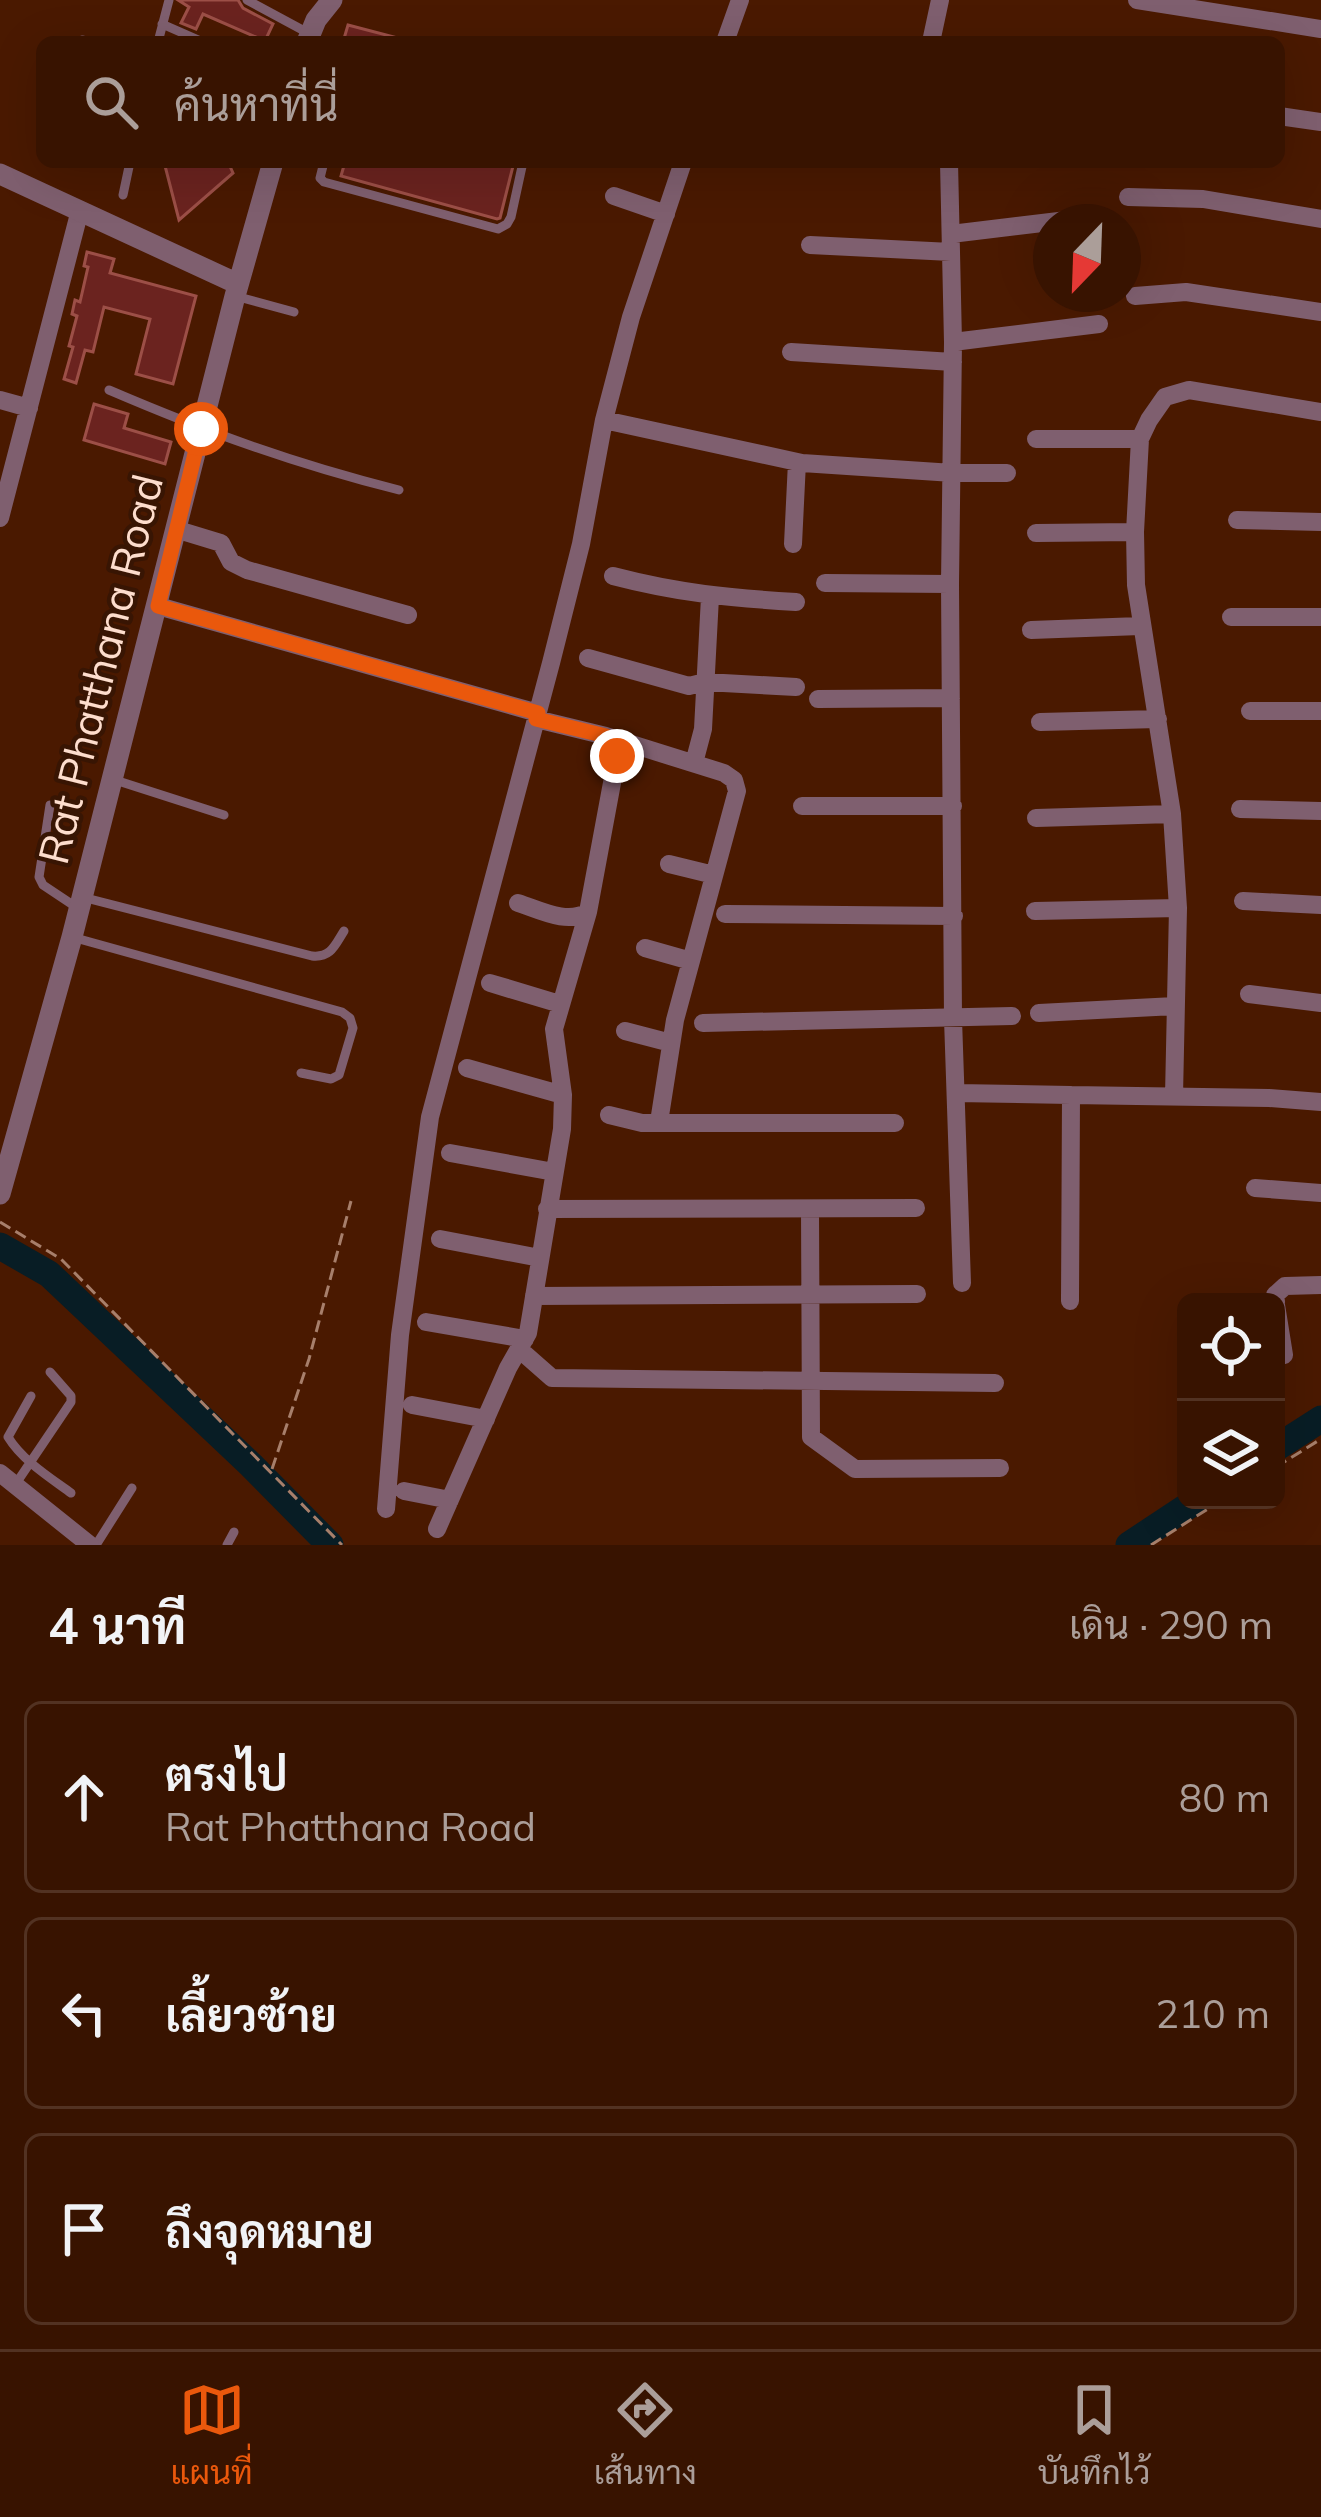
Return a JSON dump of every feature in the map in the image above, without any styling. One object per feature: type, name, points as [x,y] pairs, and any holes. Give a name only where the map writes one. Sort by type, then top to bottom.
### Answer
[{"type":"street","points":[[310,36],[332,0]]},
{"type":"street","points":[[727,36],[740,0]]},
{"type":"street","points":[[932,36],[940,0]]},
{"type":"street","points":[[1137,0],[1321,29]]},
{"type":"street","points":[[1285,117],[1321,122]]},
{"type":"street","name":"Rat Phatthana Road","points":[[0,1195],[81,903],[271,168]]},
{"type":"street","points":[[386,1509],[400,1335],[430,1117],[581,544],[604,419],[681,168]]},
{"type":"street","points":[[949,168],[952,1019],[962,1283]]},
{"type":"street","points":[[0,174],[80,209],[236,290]]},
{"type":"street","points":[[614,196],[666,214]]},
{"type":"street","points":[[1128,197],[1203,199],[1321,219]]},
{"type":"street","points":[[1,513],[80,209]]},
{"type":"street","points":[[810,244],[951,243],[1033,228]]},
{"type":"street","points":[[1141,296],[1186,292],[1321,312]]},
{"type":"street","points":[[791,352],[953,352],[1099,324]]},
{"type":"street","points":[[1174,1096],[1178,908],[1172,814],[1136,585],[1140,439],[1165,398],[1189,390],[1321,412]]},
{"type":"street","points":[[0,400],[29,408]]},
{"type":"street","points":[[604,419],[797,462],[1007,473]]},
{"type":"street","points":[[1036,439],[1140,439]]},
{"type":"street","points":[[793,544],[797,462]]},
{"type":"street","points":[[1237,520],[1321,522]]},
{"type":"street","points":[[176,530],[221,544],[231,562],[247,571],[408,615]]},
{"type":"street","points":[[1036,533],[1135,532]]},
{"type":"street","points":[[613,577],[710,596],[796,602]]},
{"type":"street","points":[[824,583],[950,584]]},
{"type":"street","points":[[694,763],[703,729],[710,596]]},
{"type":"street","points":[[158,606],[606,736],[724,772],[734,780],[737,790],[671,1043],[659,1122]]},
{"type":"street","points":[[1231,617],[1321,617]]},
{"type":"street","points":[[1031,631],[1140,626]]},
{"type":"street","points":[[588,658],[688,686],[705,682],[796,687]]},
{"type":"street","points":[[818,699],[951,698]]},
{"type":"street","points":[[1250,711],[1321,711]]},
{"type":"street","points":[[1040,722],[1158,719]]},
{"type":"street","points":[[437,1529],[522,1344],[534,1296],[562,1129],[554,1029],[588,912],[617,756],[606,736]]},
{"type":"street","points":[[802,806],[953,806]]},
{"type":"street","points":[[1240,809],[1321,811]]},
{"type":"street","points":[[1036,818],[1172,814]]},
{"type":"street","points":[[670,864],[714,875]]},
{"type":"street","points":[[1243,902],[1321,905]]},
{"type":"street","points":[[518,903],[567,918],[588,912]]},
{"type":"street","points":[[1035,911],[1178,908]]},
{"type":"street","points":[[725,914],[954,916]]},
{"type":"street","points":[[645,947],[691,961]]},
{"type":"street","points":[[490,983],[560,1004]]},
{"type":"street","points":[[1250,994],[1321,1003]]},
{"type":"street","points":[[1039,1013],[1175,1006]]},
{"type":"street","points":[[703,1023],[1012,1016]]},
{"type":"street","points":[[625,1031],[671,1043]]},
{"type":"street","points":[[467,1068],[562,1095]]},
{"type":"street","points":[[956,1093],[1268,1097],[1321,1102]]},
{"type":"street","points":[[1070,1301],[1071,1095]]},
{"type":"street","points":[[609,1114],[642,1123],[895,1123]]},
{"type":"street","points":[[450,1153],[554,1172]]},
{"type":"street","points":[[1256,1188],[1321,1193]]},
{"type":"street","points":[[547,1209],[916,1208]]},
{"type":"street","points":[[810,1209],[811,1437],[855,1468],[1000,1468]]},
{"type":"street","points":[[440,1239],[540,1258]]},
{"type":"street","points":[[1276,1293],[1286,1286],[1321,1285]]},
{"type":"street","points":[[534,1296],[916,1294]]},
{"type":"street","points":[[426,1322],[522,1344],[552,1378],[994,1383]]},
{"type":"street","points":[[412,1405],[486,1419]]},
{"type":"street","points":[[8,1479],[93,1545]]},
{"type":"street","points":[[404,1491],[450,1500]]},
{"type":"lane","points":[[159,36],[169,0]]},
{"type":"lane","points":[[248,0],[306,36]]},
{"type":"lane","points":[[162,24],[189,36]]},
{"type":"lane","points":[[123,195],[129,168]]},
{"type":"lane","points":[[322,168],[324,182],[498,229],[511,217],[522,168]]},
{"type":"lane","points":[[236,290],[294,312]]},
{"type":"lane","points":[[110,390],[317,470],[398,490]]},
{"type":"lane","points":[[112,779],[224,815]]},
{"type":"lane","points":[[50,805],[38,877],[43,885],[81,903],[313,956],[329,953],[344,931]]},
{"type":"lane","points":[[72,937],[350,1018],[352,1028],[339,1075],[331,1079],[301,1073]]},
{"type":"lane","points":[[8,1479],[31,1462],[71,1402],[50,1372]]},
{"type":"lane","points":[[32,1396],[8,1437],[10,1443],[71,1493]]},
{"type":"lane","points":[[93,1545],[132,1488]]},
{"type":"lane","points":[[226,1545],[234,1532]]},
{"type":"path","points":[[271,1470],[309,1359],[351,1202]]},
{"type":"path","points":[[0,1222],[61,1259],[342,1545]]},
{"type":"path","points":[[1285,1461],[1321,1439]]},
{"type":"path","points":[[1151,1545],[1208,1509]]},
{"type":"building","points":[[178,0],[238,0],[243,8],[273,24],[267,36],[254,36],[203,14],[196,29],[181,23],[189,7]]},
{"type":"building","points":[[348,25],[390,36],[345,36]]},
{"type":"building","points":[[166,168],[231,168],[233,173],[179,220]]},
{"type":"building","points":[[343,168],[512,168],[497,219],[341,176]]},
{"type":"building","points":[[87,252],[114,259],[110,273],[196,296],[173,384],[136,374],[150,319],[104,307],[93,352],[85,350],[76,383],[64,379],[77,316],[72,314],[75,300],[80,302]]},
{"type":"building","points":[[94,404],[128,414],[124,428],[171,442],[165,464],[84,440]]},
{"type":"waterway","points":[[0,1246],[49,1274],[330,1545]]},
{"type":"waterway","points":[[1285,1442],[1321,1419]]},
{"type":"waterway","points":[[1129,1545],[1183,1509]]},
{"type":"route","points":[[201,429],[158,606],[538,713],[536,719],[606,736],[617,756]]}]
